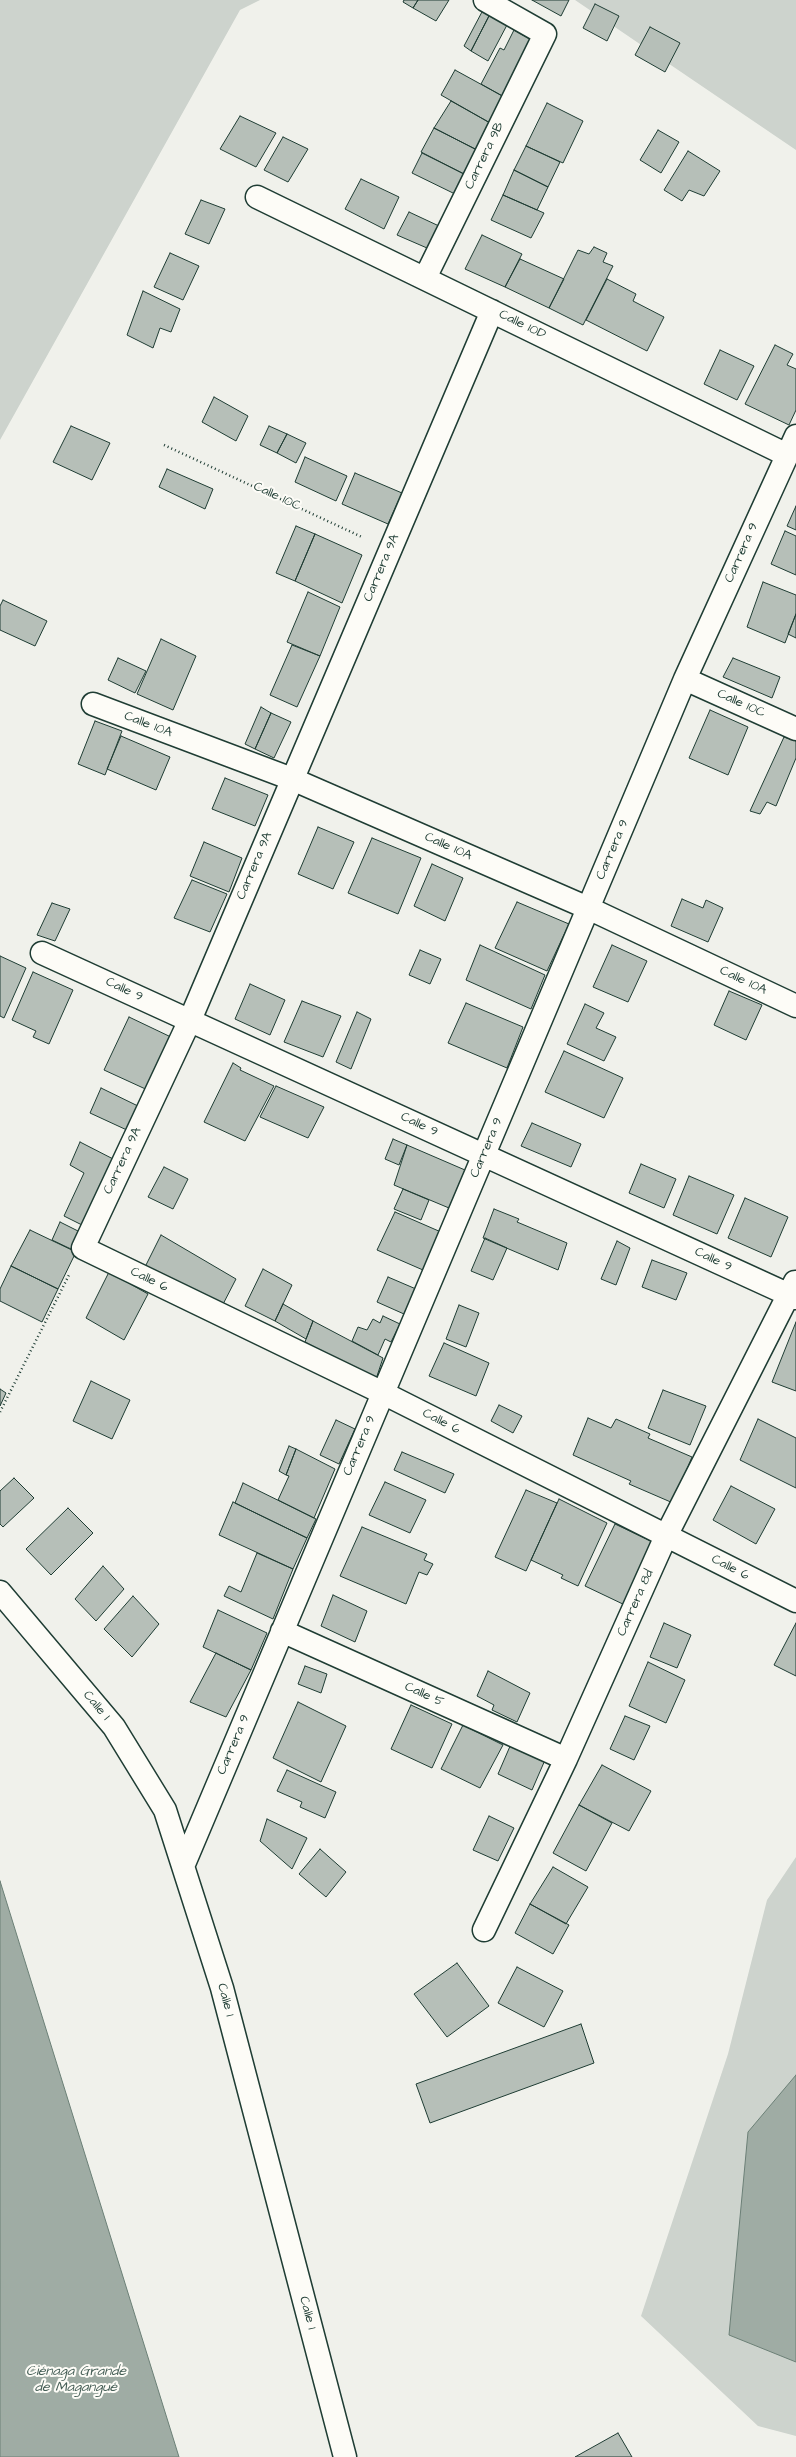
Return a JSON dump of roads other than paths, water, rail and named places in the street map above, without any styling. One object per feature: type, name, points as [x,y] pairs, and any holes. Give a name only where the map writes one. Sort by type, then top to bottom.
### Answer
[{"type":"street","name":"Carrera 9B","points":[[425,278],[545,34],[485,0]]},
{"type":"street","name":"Calle 10D","points":[[257,197],[492,311],[792,445]]},
{"type":"street","name":"Carrera 9A","points":[[83,1248],[190,1020],[492,311]]},
{"type":"street","name":"Carrera 9","points":[[184,1864],[685,679],[792,445]]},
{"type":"street","name":"Calle 10C","points":[[685,679],[796,729]]},
{"type":"street","name":"Calle 10A","points":[[93,704],[292,779],[588,908],[796,1006]]},
{"type":"street","name":"Calle 9","points":[[42,953],[484,1155],[794,1291]]},
{"type":"street","name":"Calle 6","points":[[83,1248],[383,1393],[796,1602]]},
{"type":"street","name":"Carrera 8d","points":[[484,1930],[566,1759],[666,1536],[794,1291]]},
{"type":"street","name":"Calle 1","points":[[0,1592],[114,1727],[165,1810],[184,1864],[222,1988],[345,2457]]},
{"type":"street","name":"Calle 5","points":[[282,1631],[566,1759]]},
{"type":"water","name":"Ciénaga Grande de Magangué","points":[[0,1881],[179,2457],[0,2457]]},
{"type":"water","points":[[796,2075],[796,2362],[729,2335],[748,2132]]}]
